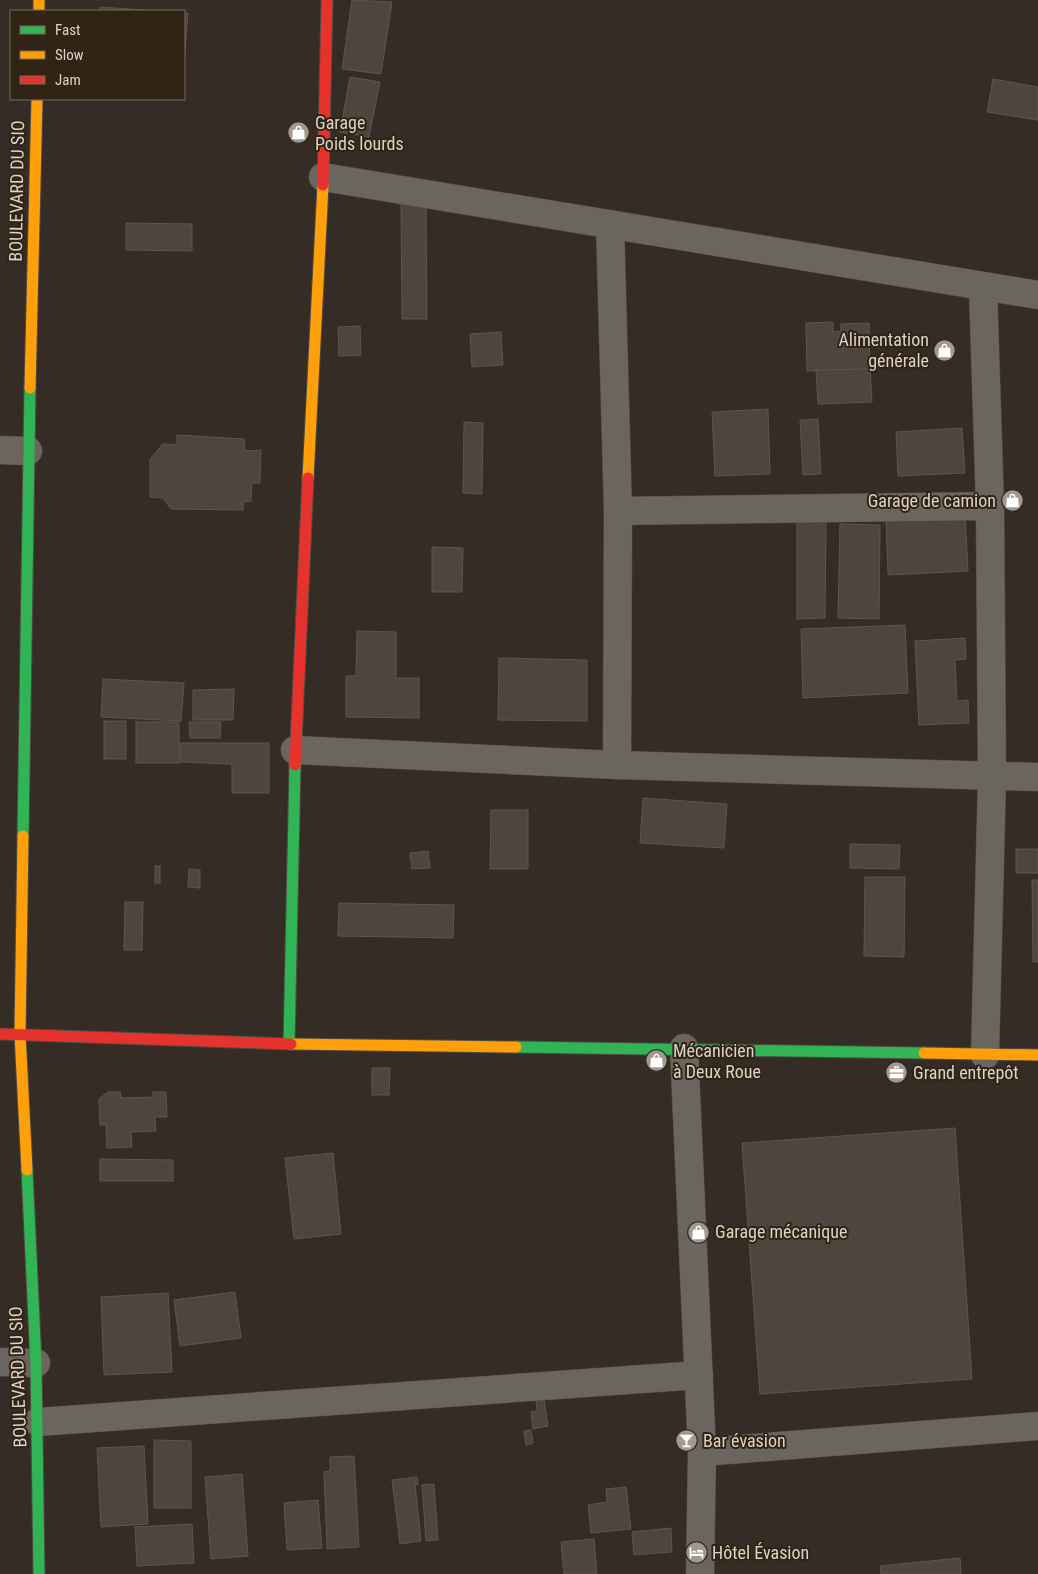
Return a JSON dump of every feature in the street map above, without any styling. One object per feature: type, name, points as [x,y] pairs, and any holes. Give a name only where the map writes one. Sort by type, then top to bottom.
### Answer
[{"type":"street","points":[[289,1044],[295,750],[323,177],[327,0]]},
{"type":"street","name":"BOULEVARD DU SIO","points":[[37,100],[28,451],[20,1034],[36,1363],[39,1574]]},
{"type":"street","points":[[323,177],[983,288],[1038,295]]},
{"type":"street","points":[[610,224],[618,511],[617,765]]},
{"type":"street","points":[[983,288],[990,506],[992,777],[985,1054]]},
{"type":"street","points":[[0,450],[28,451]]},
{"type":"street","points":[[618,511],[990,506]]},
{"type":"street","points":[[295,750],[617,765],[1038,777]]},
{"type":"street","points":[[0,1034],[289,1044],[684,1048],[1038,1055]]},
{"type":"street","points":[[684,1048],[702,1452],[700,1574]]},
{"type":"street","points":[[0,1362],[36,1363]]},
{"type":"street","points":[[38,1422],[698,1375]]},
{"type":"street","points":[[702,1452],[1038,1426]]},
{"type":"building","points":[[352,0],[392,2],[381,74],[342,69]]},
{"type":"building","points":[[100,7],[144,10],[100,10]]},
{"type":"building","points":[[185,13],[188,13],[185,50]]},
{"type":"building","points":[[350,77],[380,82],[369,137],[340,132]]},
{"type":"building","points":[[993,79],[1038,87],[1038,120],[987,112]]},
{"type":"building","points":[[401,204],[426,204],[427,319],[402,319]]},
{"type":"building","points":[[126,223],[192,224],[192,251],[126,250]]},
{"type":"building","points":[[833,322],[833,332],[841,331],[841,324],[869,323],[870,369],[807,371],[806,323]]},
{"type":"building","points":[[360,326],[361,355],[339,356],[338,327]]},
{"type":"building","points":[[501,332],[503,365],[472,367],[470,334]]},
{"type":"building","points":[[870,369],[872,402],[818,404],[816,370]]},
{"type":"building","points":[[768,409],[770,474],[715,476],[712,412]]},
{"type":"building","points":[[818,419],[821,474],[803,475],[800,420]]},
{"type":"building","points":[[464,422],[483,423],[482,494],[463,493]]},
{"type":"building","points":[[962,428],[965,473],[898,476],[896,432]]},
{"type":"building","points":[[177,435],[244,439],[245,451],[261,450],[260,483],[252,483],[251,501],[243,502],[243,510],[171,509],[163,498],[150,497],[150,459],[163,444],[177,445]]},
{"type":"building","points":[[965,514],[968,571],[888,575],[886,518]]},
{"type":"building","points":[[797,518],[826,519],[825,618],[797,619]]},
{"type":"building","points":[[840,524],[880,525],[879,619],[838,618]]},
{"type":"building","points":[[432,547],[463,548],[462,592],[432,592]]},
{"type":"building","points":[[905,625],[908,693],[803,698],[801,629]]},
{"type":"building","points":[[357,631],[396,632],[396,678],[419,678],[419,718],[346,717],[346,676],[356,676]]},
{"type":"building","points":[[965,638],[966,659],[955,660],[957,701],[968,700],[969,723],[919,725],[915,641]]},
{"type":"building","points":[[499,658],[587,660],[587,721],[498,720]]},
{"type":"building","points":[[103,679],[184,683],[181,721],[101,717]]},
{"type":"building","points":[[234,689],[233,720],[193,720],[193,690]]},
{"type":"building","points":[[104,721],[126,721],[126,759],[104,759]]},
{"type":"building","points":[[136,722],[179,722],[179,763],[136,763]]},
{"type":"building","points":[[189,722],[221,722],[220,738],[190,738]]},
{"type":"building","points":[[180,743],[269,743],[269,793],[232,793],[232,764],[180,762]]},
{"type":"building","points":[[643,798],[727,804],[724,848],[640,843]]},
{"type":"building","points":[[491,810],[528,810],[528,869],[490,869]]},
{"type":"building","points":[[850,844],[900,845],[899,869],[850,868]]},
{"type":"building","points":[[1016,849],[1038,849],[1038,873],[1016,873]]},
{"type":"building","points":[[428,851],[430,868],[412,869],[410,853]]},
{"type":"building","points":[[155,866],[160,866],[160,883],[155,883]]},
{"type":"building","points":[[189,869],[200,870],[200,888],[188,887]]},
{"type":"building","points":[[865,877],[905,877],[904,957],[864,956]]},
{"type":"building","points":[[1032,880],[1038,880],[1038,962],[1033,962]]},
{"type":"building","points":[[125,902],[143,902],[142,950],[124,950]]},
{"type":"building","points":[[339,903],[454,905],[453,938],[338,936]]},
{"type":"building","points":[[372,1068],[390,1068],[389,1095],[372,1095]]},
{"type":"building","points":[[108,1092],[120,1092],[121,1098],[153,1097],[153,1092],[166,1092],[167,1117],[155,1117],[156,1131],[131,1132],[132,1147],[107,1148],[106,1125],[100,1125],[99,1099]]},
{"type":"building","points":[[955,1128],[972,1379],[760,1394],[742,1143]]},
{"type":"building","points":[[333,1153],[341,1234],[294,1239],[285,1158]]},
{"type":"building","points":[[100,1159],[173,1160],[173,1181],[100,1181]]},
{"type":"building","points":[[235,1292],[241,1338],[180,1346],[174,1300]]},
{"type":"building","points":[[168,1293],[172,1372],[104,1375],[101,1297]]},
{"type":"building","points":[[544,1399],[548,1426],[533,1429],[531,1412],[537,1411],[536,1400]]},
{"type":"building","points":[[531,1430],[533,1443],[526,1445],[524,1431]]},
{"type":"building","points":[[154,1440],[191,1441],[191,1508],[154,1508]]},
{"type":"building","points":[[144,1446],[148,1524],[101,1527],[97,1448]]},
{"type":"building","points":[[354,1456],[359,1547],[327,1549],[324,1472],[330,1471],[330,1457]]},
{"type":"building","points":[[242,1474],[248,1556],[211,1559],[205,1477]]},
{"type":"building","points":[[417,1477],[418,1485],[415,1484],[421,1541],[400,1544],[392,1480]]},
{"type":"building","points":[[434,1484],[438,1540],[426,1541],[422,1485]]},
{"type":"building","points":[[626,1487],[631,1529],[591,1533],[588,1505],[607,1502],[606,1489]]},
{"type":"building","points":[[318,1500],[322,1548],[287,1550],[284,1503]]},
{"type":"building","points":[[192,1524],[194,1563],[137,1566],[135,1527]]},
{"type":"building","points":[[671,1528],[672,1552],[634,1555],[632,1532]]},
{"type":"building","points":[[594,1539],[597,1574],[564,1574],[561,1542]]},
{"type":"building","points":[[960,1558],[961,1574],[881,1574],[880,1566]]},
{"type":"traffic: fast","points":[[23,836],[30,388]]},
{"type":"traffic: fast","points":[[289,1044],[295,765]]},
{"type":"traffic: fast","points":[[516,1047],[924,1053]]},
{"type":"traffic: fast","points":[[27,1170],[36,1363],[39,1574]]},
{"type":"traffic: slow","points":[[39,0],[39,10]]},
{"type":"traffic: slow","points":[[30,388],[37,100]]},
{"type":"traffic: slow","points":[[308,478],[323,185]]},
{"type":"traffic: slow","points":[[23,836],[20,1034],[27,1170]]},
{"type":"traffic: slow","points":[[291,1044],[516,1047]]},
{"type":"traffic: slow","points":[[924,1053],[1038,1055]]},
{"type":"traffic: jam","points":[[323,185],[327,0]]},
{"type":"traffic: jam","points":[[295,765],[308,478]]},
{"type":"traffic: jam","points":[[0,1034],[291,1044]]},
{"type":"place","name":"Garage Poids lourds","points":[[299,133]]},
{"type":"place","name":"Alimentation générale","points":[[945,350]]},
{"type":"place","name":"Garage de camion","points":[[1012,501]]},
{"type":"place","name":"Mécanicien à Deux Roue","points":[[657,1061]]},
{"type":"place","name":"Grand entrepôt","points":[[897,1073]]},
{"type":"place","name":"Garage mécanique","points":[[699,1232]]},
{"type":"place","name":"Bar évasion","points":[[687,1441]]},
{"type":"place","name":"Hôtel Évasion","points":[[696,1553]]}]
